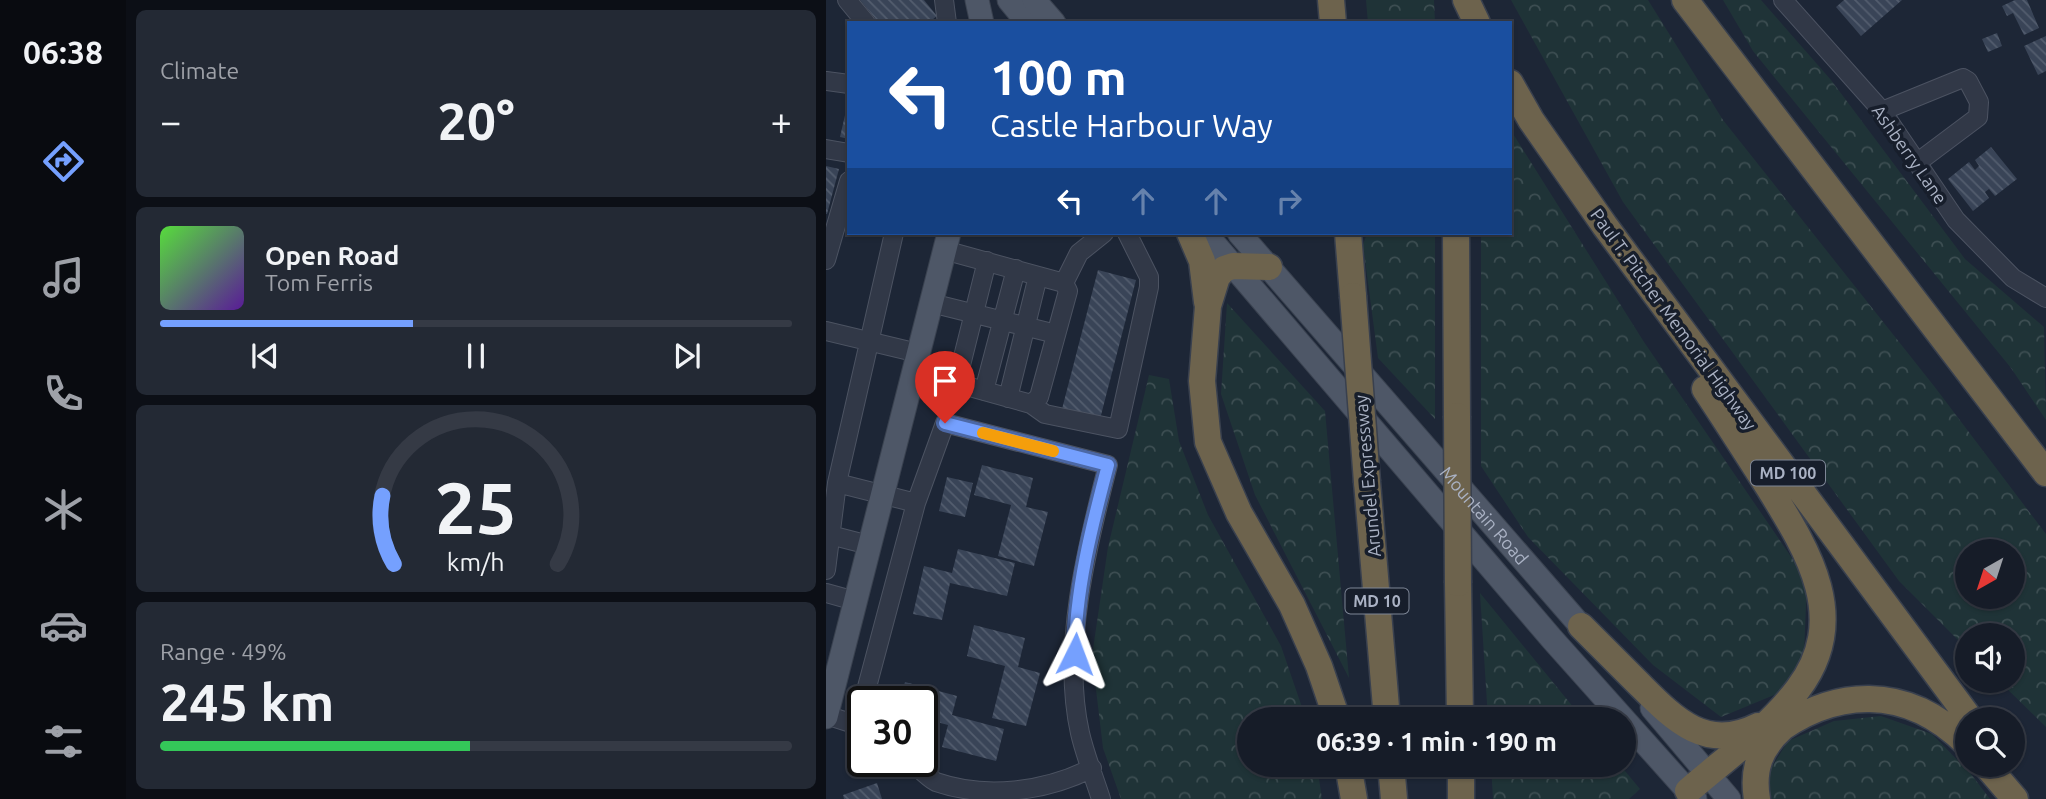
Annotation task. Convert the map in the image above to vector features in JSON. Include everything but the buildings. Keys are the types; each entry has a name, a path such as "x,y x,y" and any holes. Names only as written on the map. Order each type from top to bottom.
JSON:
{"highway":[{"path":"1331,0 1333,21"},
{"path":"1455,0 1455,21"},
{"path":"1466,0 1476,21"},
{"path":"1685,0 1741,77 1961,357 2046,473"},
{"name":"Paul T. Pitcher Memorial Highway","path":"1512,87 1531,120 1605,226 1961,707"},
{"path":"1605,226 1801,541 1815,570 1821,592 1820,642 1784,717 1757,760 1757,799"},
{"path":"1191,235 1202,261 1208,306 1202,380 1208,442 1239,513 1292,605 1319,666 1333,707"},
{"name":"Arundel Expressway","path":"1348,235 1386,707"},
{"path":"1456,235 1460,707"},
{"path":"1208,306 1217,277 1224,269 1233,266 1269,267"},
{"path":"1961,357 2046,455"},
{"path":"1581,626 1670,714 1689,728 1711,735 1735,736 1784,717 1875,698 1903,703 1929,713 1955,734"},
{"path":"1703,791 1784,717"},
{"path":"1350,777 1354,799"},
{"path":"1392,777 1394,799"},
{"path":"1461,777 1461,799"},
{"path":"1996,777 2015,799"},
{"path":"2012,777 2029,799"}],"main road":[{"path":"977,0 982,21"},
{"path":"1004,21 1009,0"},
{"path":"1009,0 1026,21"},
{"path":"1034,0 1052,21"},
{"name":"Mountain Road","path":"1207,235 1552,639 1703,791"},
{"name":"Mountain Road","path":"1241,235 1581,626 1703,791"},
{"path":"826,716 947,241"}],"street":[{"path":"847,0 864,21"},
{"path":"944,0 947,21"},
{"name":"Ashberry Lane","path":"1788,2 1882,111 1956,220 2013,278 2046,298"},
{"path":"1882,111 1963,78 1968,81 1979,102 1978,117 1918,162"},
{"path":"826,81 847,85"},
{"path":"826,149 847,153"},
{"path":"826,260 847,188"},
{"path":"826,570 837,483 894,235"},
{"path":"1064,283 1079,253 1102,235"},
{"path":"986,261 958,377 963,385 1031,404 1045,414 1118,429 1149,288 1149,277 1128,235"},
{"path":"947,241 986,261 1064,283 1068,291 1039,397 1031,404"},
{"path":"984,391 1016,269"},
{"path":"1008,398 1038,276"},
{"path":"931,303 1056,334"},
{"path":"826,331 918,353"},
{"path":"868,686 916,503 945,423 1108,465 1092,525 1075,634 1080,733 1101,799"},
{"path":"837,483 916,503"},
{"path":"830,535 869,545"},
{"path":"826,593 855,601"},
{"path":"826,716 847,722"},
{"path":"929,777 935,782 968,794 1007,796 1036,791 1091,768"}],"green space":[{"path":"1366,0 1434,0 1435,21 1368,21"},
{"path":"1511,0 1648,0 1723,120 1934,386 2046,534 2046,727 2011,693 2025,693 2025,623 1955,623 1955,637 1899,581 1623,202"},
{"path":"1723,0 1761,0 1831,80 1965,259 2044,327 2046,420 2011,368 1753,51"},
{"path":"1512,132 1644,342 1807,580 1804,655 1779,693 1721,717 1653,665 1528,537 1481,466 1481,235 1512,235"},
{"path":"1366,235 1435,235 1435,419 1378,358 1363,245"},
{"path":"1227,303 1325,411 1349,678 1255,495 1221,394"},
{"path":"1149,375 1169,379 1179,441 1208,515 1281,646 1302,707 1237,707 1237,777 1319,777 1322,799 1121,799 1103,748 1092,656 1108,547"},
{"path":"1480,593 1573,707 1487,707"},
{"path":"1881,716 1932,734 1955,758 1955,777 1973,777 1990,799 1772,799 1765,778 1788,741 1834,721"},
{"path":"1492,777 1630,777 1640,789 1629,799 1493,799"}],"slow traffic":[{"path":"983,433 1053,451"}],"route":[{"path":"945,423 1108,465 1092,525 1080,596 1075,654"}]}
